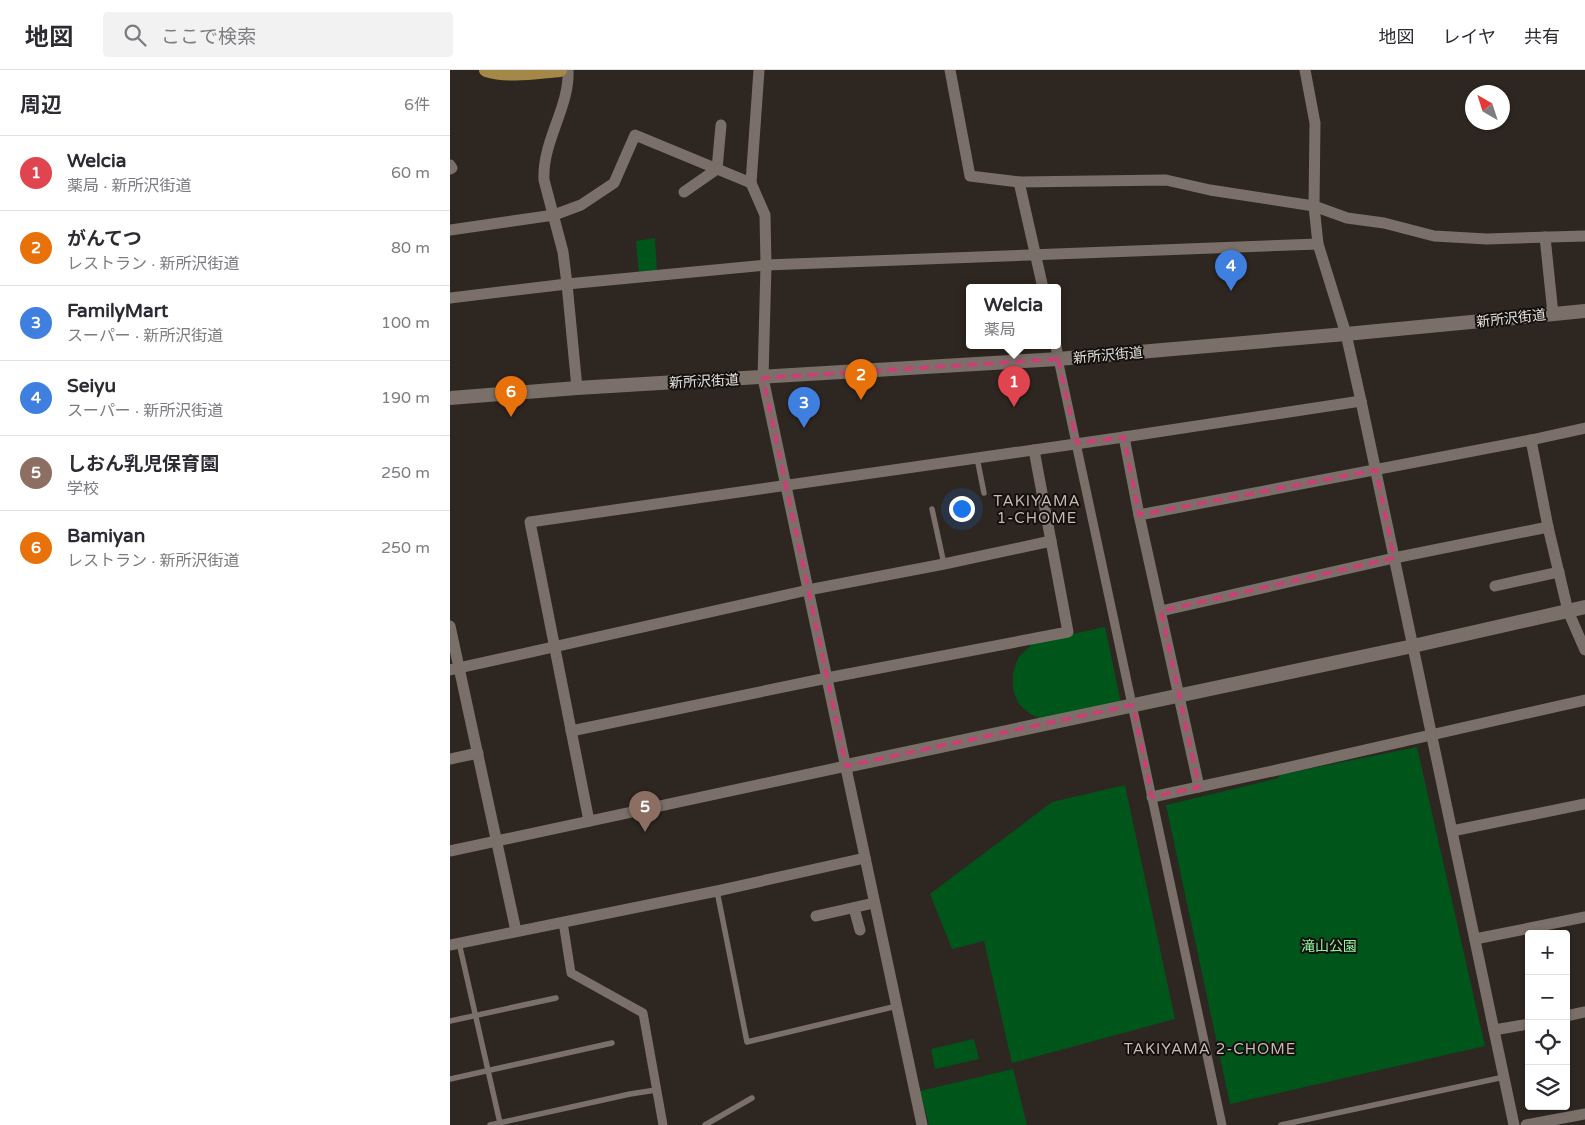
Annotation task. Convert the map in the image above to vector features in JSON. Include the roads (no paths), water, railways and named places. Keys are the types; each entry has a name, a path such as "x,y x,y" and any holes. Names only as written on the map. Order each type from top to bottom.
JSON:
{"main road":[{"path":"486,70 522,73 560,70"}],"street":[{"path":"568,70 569,84 548,148 544,180 563,252 568,284 577,388"},
{"path":"759,70 751,182 765,215 766,265 763,378 922,1125"},
{"path":"950,70 970,176 1019,182 1166,180 1210,190 1314,206 1347,218 1384,224 1434,236 1488,239 1585,236"},
{"path":"1305,70 1315,123 1314,206 1318,244 1346,334 1362,401 1514,1125"},
{"path":"684,192 717,169 721,125"},
{"path":"450,230 554,215 581,205 614,183 634,135 751,182"},
{"path":"450,165 452,168 450,170"},
{"path":"1019,182 1042,284"},
{"path":"1545,237 1553,314"},
{"path":"450,298 568,284 766,265 1318,244"},
{"name":"新所沢街道","path":"450,398 577,388 763,378 1057,352 1346,334 1585,311"},
{"path":"1057,352 1222,1125"},
{"path":"589,821 530,522 1077,444 1362,401"},
{"path":"1139,515 1585,428"},
{"path":"1124,437 1139,515 1199,787"},
{"path":"1531,440 1548,527 1568,611 1585,650"},
{"path":"571,731 827,678 1068,632 1034,450"},
{"path":"1161,611 1394,558 1548,527"},
{"path":"455,669 808,590 944,564 1050,541"},
{"path":"1495,586 1559,572"},
{"path":"450,851 1585,608"},
{"path":"450,626 455,669 478,753 516,931"},
{"path":"1152,797 1432,736 1585,700"},
{"path":"450,758 478,753"},
{"path":"1452,832 1585,804"},
{"path":"455,944 864,858"},
{"path":"816,916 874,903"},
{"path":"854,908 860,930"},
{"path":"1475,939 1585,917"},
{"path":"563,922 571,973 643,1013 663,1125"},
{"path":"1570,1015 1585,1012"},
{"path":"1494,1030 1525,1025"},
{"path":"1526,1125 1585,1114"}],"lane":[{"path":"977,458 984,493"},
{"path":"932,509 944,564"},
{"path":"717,890 747,1042 897,1006"},
{"path":"455,944 476,1015 500,1123"},
{"path":"450,1021 556,998"},
{"path":"450,1079 612,1044"},
{"path":"1281,1125 1504,1077"},
{"path":"490,1125 656,1090"},
{"path":"705,1125 752,1098"},
{"path":"1320,1117 1321,1125"},
{"path":"1304,1125 1311,1119"}],"place":[{"name":"Seiyu","path":"1231,291"},
{"name":"がんてつ","path":"861,400"},
{"name":"Welcia","path":"1014,407"},
{"name":"Bamiyan","path":"511,417"},
{"name":"FamilyMart","path":"804,428"},
{"name":"しおん乳児保育園","path":"645,832"}],"district":[{"name":"TAKIYAMA 1-CHOME","path":"1037,510"},
{"name":"TAKIYAMA 2-CHOME","path":"1210,1049"}],"park label":[{"name":"滝山公園","path":"1329,946"}]}
